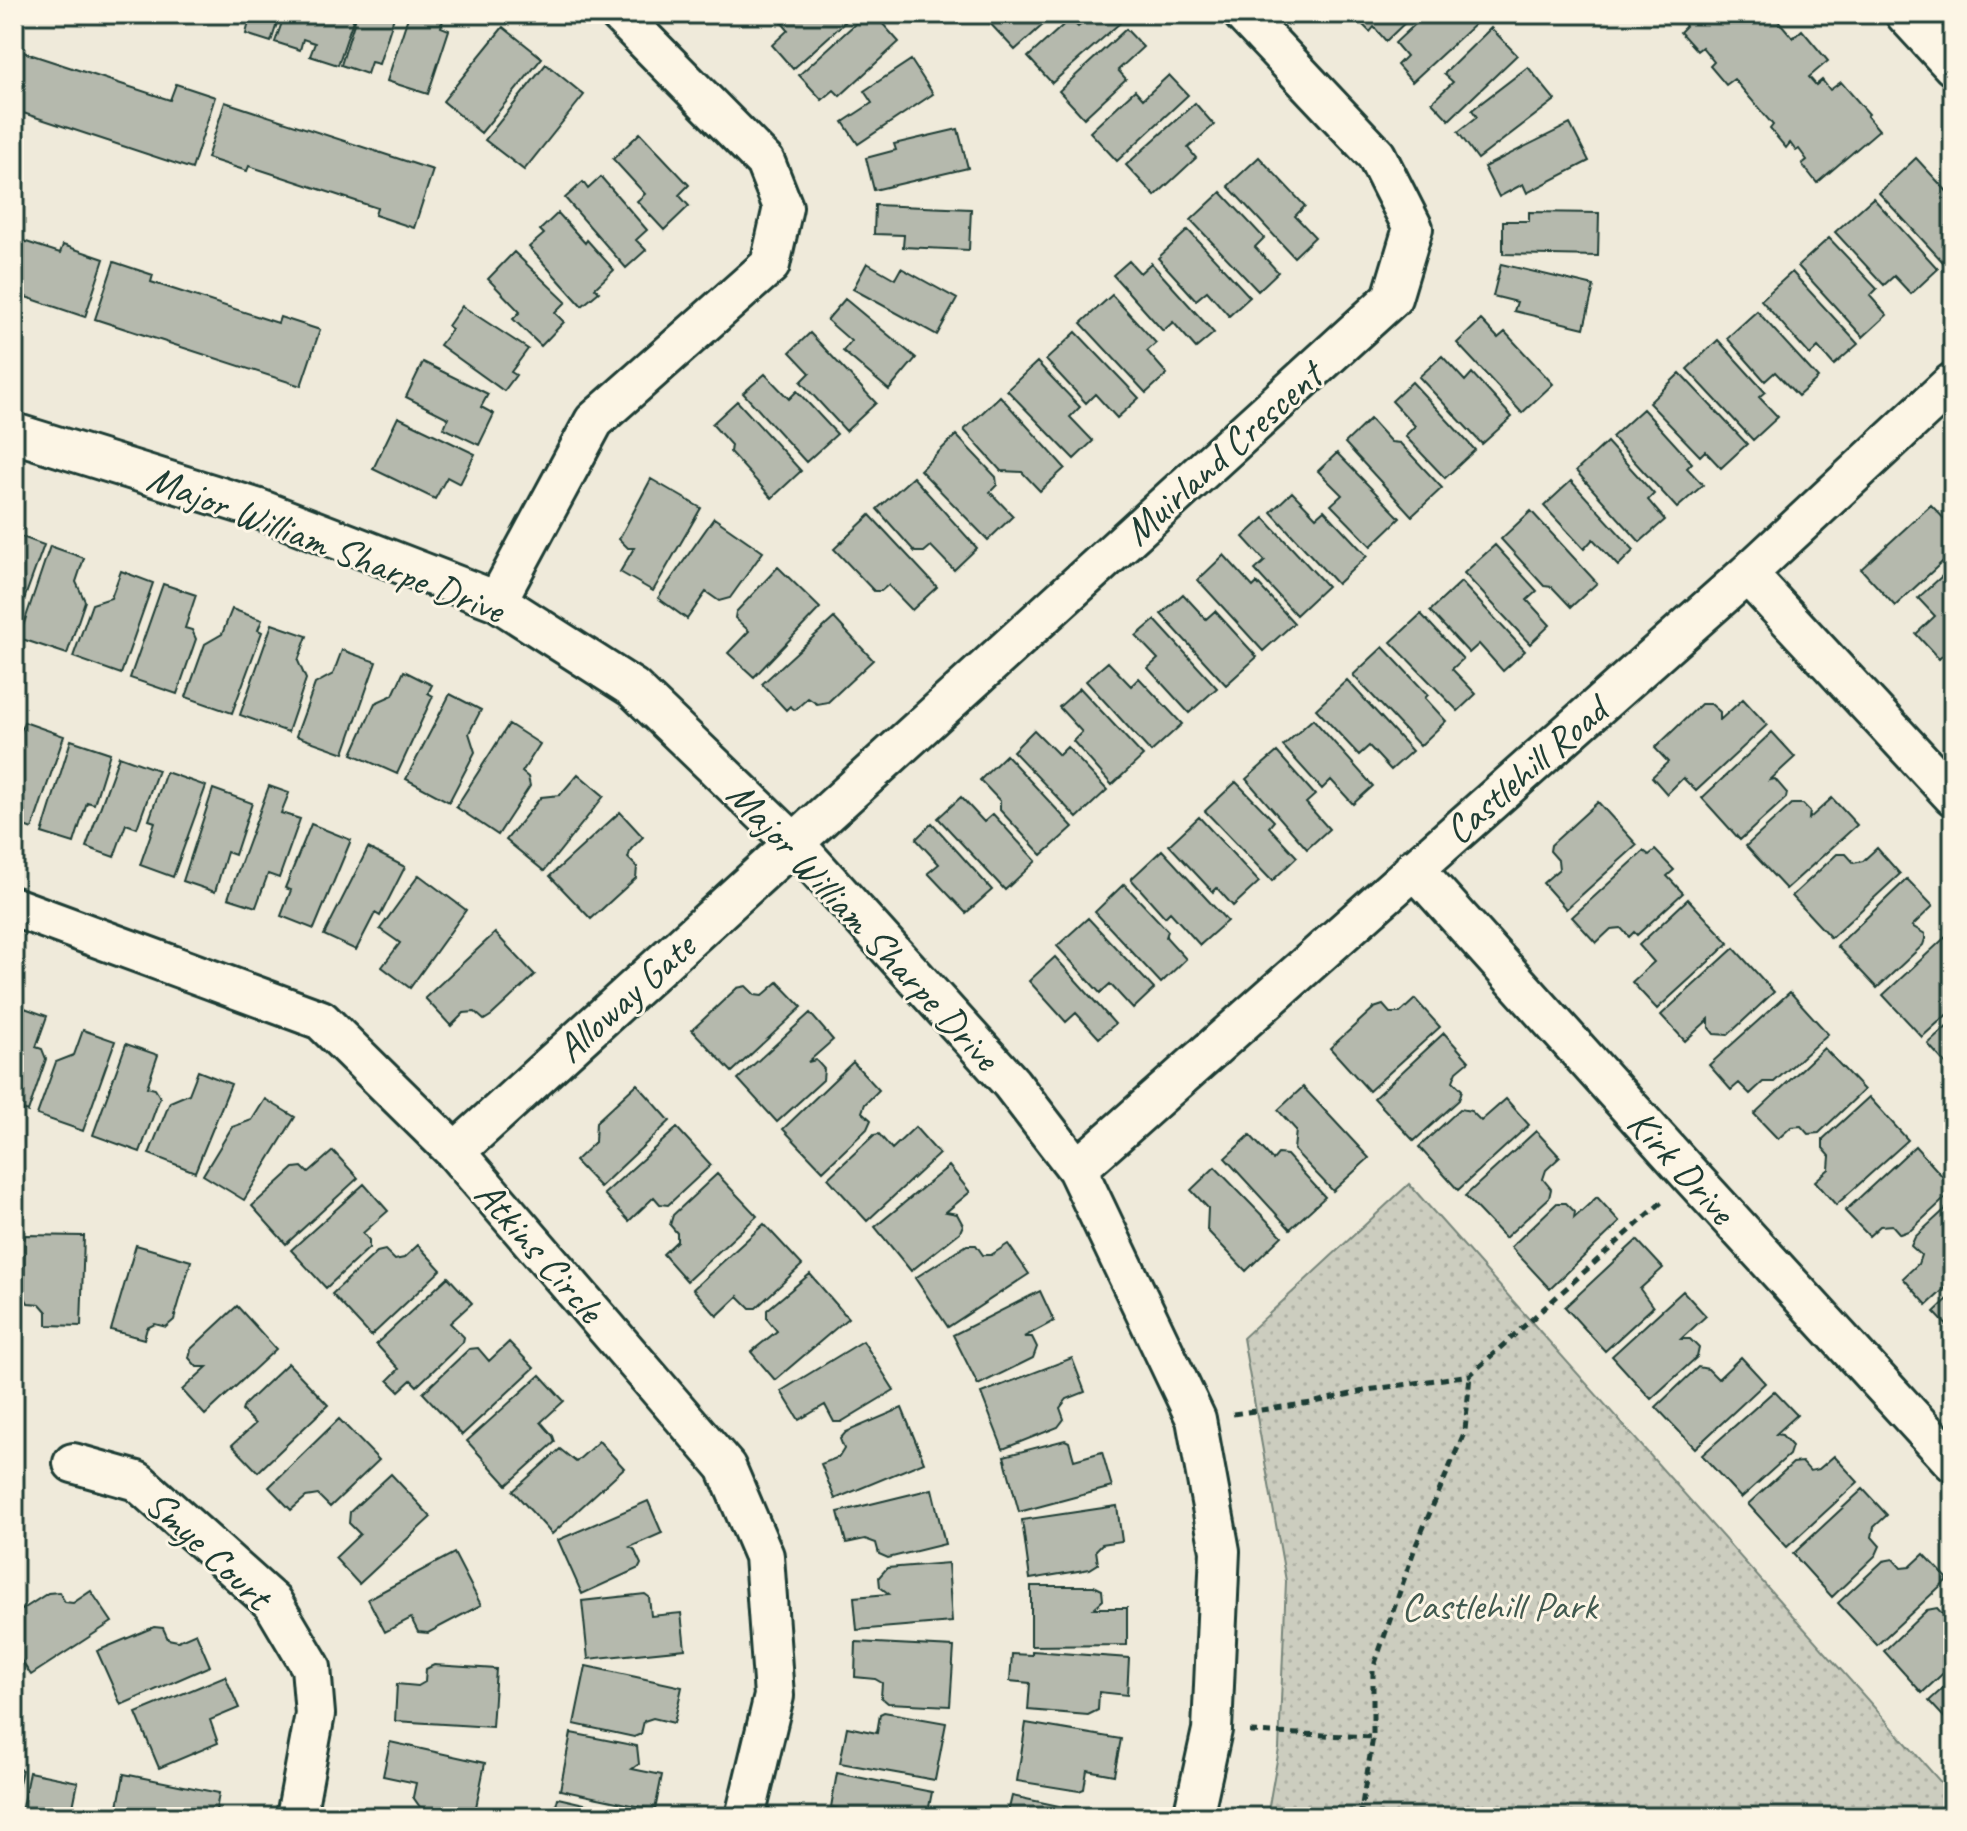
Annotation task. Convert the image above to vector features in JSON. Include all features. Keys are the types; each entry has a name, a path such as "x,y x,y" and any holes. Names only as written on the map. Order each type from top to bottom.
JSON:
{"street":[{"path":"497,601 594,421 770,265 783,207 765,162 619,14"},
{"name":"Muirland Crescent","path":"794,843 1392,298 1413,228 1376,155 1243,14"},
{"path":"1905,14 1953,66"},
{"name":"Castlehill Road","path":"1077,1169 1747,574 1953,382"},
{"name":"Major William Sharpe Drive","path":"14,433 259,509 497,601 633,688 794,843 1011,1083 1077,1169 1196,1419 1220,1551 1212,1730 1193,1817"},
{"path":"1747,574 1953,796"},
{"name":"Alloway Gate","path":"455,1152 794,843"},
{"name":"Kirk Drive","path":"1414,868 1953,1462"},
{"name":"Atkins Circle","path":"14,907 321,1020 455,1152 726,1467 764,1556 774,1696 745,1817"},
{"name":"Smye Court","path":"73,1463 137,1481 273,1603 311,1667 315,1714 296,1817"}],"path":[{"path":"1196,1419 1311,1403 1368,1390 1470,1375 1691,1176"},
{"path":"1360,1817 1373,1737 1373,1669 1416,1545 1465,1431 1470,1375"},
{"path":"1212,1730 1373,1737"}],"green space":[{"name":"Castlehill Park","path":"1409,1184 1953,1796 1953,1817 1267,1817 1279,1749 1286,1581 1243,1338"}],"building":[{"path":"226,14 280,14 271,42 246,34 249,22"},
{"path":"285,14 355,14 338,65 310,56 315,43 303,39 300,50 275,42"},
{"path":"357,14 395,14 379,64 371,62 367,74 341,65"},
{"path":"409,14 445,14 441,27 449,30 428,94 387,81"},
{"path":"791,14 854,14 793,69 772,45 788,30 782,23"},
{"path":"866,14 874,14 899,42 840,96 834,90 822,100 799,75"},
{"path":"992,14 1055,14 1015,50 986,19"},
{"path":"1093,14 1112,14 1120,23 1052,83 1028,57 1070,19 1078,27"},
{"path":"1414,14 1386,41 1374,27 1370,32 1353,15"},
{"path":"1426,14 1468,14 1476,23 1412,82 1397,65 1406,56 1395,43"},
{"path":"1676,14 1777,14 1779,16 1776,18 1793,38 1802,30 1828,61 1809,77 1816,85 1822,80 1830,90 1841,82 1879,130 1817,183 1802,164 1807,160 1799,149 1796,151 1790,143 1786,148 1770,129 1773,125 1734,79 1726,85 1710,66 1714,62 1702,47 1697,51 1680,32 1686,26"},
{"path":"503,27 542,58 481,133 443,101"},
{"path":"1491,28 1517,55 1449,120 1432,102 1453,82 1444,74"},
{"path":"1126,29 1143,47 1118,70 1126,79 1084,118 1059,91"},
{"path":"14,49 170,100 176,84 215,97 192,169 14,110"},
{"path":"911,60 933,94 858,144 843,122 872,103 864,91"},
{"path":"546,64 584,95 524,170 485,140"},
{"path":"1528,67 1555,100 1478,159 1458,132 1477,117 1472,110"},
{"path":"1169,75 1188,95 1117,161 1090,132 1135,90 1143,99"},
{"path":"225,102 433,170 414,228 375,215 377,208 249,166 247,171 207,158"},
{"path":"1195,103 1214,125 1188,148 1196,158 1155,196 1126,165"},
{"path":"1570,124 1589,161 1527,193 1523,184 1499,197 1484,167"},
{"path":"958,129 968,168 874,190 866,158 896,150 894,144"},
{"path":"640,133 689,185 679,195 689,206 664,230 637,201 645,194 613,159"},
{"path":"1259,157 1305,206 1295,216 1315,237 1294,257 1228,186"},
{"path":"1916,158 1953,198 1953,255 1944,263 1879,193"},
{"path":"601,177 647,230 636,240 646,250 626,268 565,198 583,182 588,189"},
{"path":"1221,192 1264,238 1255,247 1278,272 1258,291 1191,220"},
{"path":"1873,198 1938,269 1911,294 1894,276 1884,285 1835,232"},
{"path":"875,205 971,209 969,250 903,247 904,235 874,234"},
{"path":"1529,212 1599,213 1598,256 1503,254 1503,221 1529,221"},
{"path":"558,213 614,270 595,288 599,292 582,306 529,247 544,234 540,230"},
{"path":"1188,230 1250,297 1229,316 1207,291 1196,300 1158,258"},
{"path":"14,238 60,253 63,245 104,259 85,317 14,293"},
{"path":"1829,238 1877,289 1870,296 1887,315 1863,337 1798,266"},
{"path":"514,252 566,302 555,313 564,322 541,346 513,319 520,312 488,279"},
{"path":"1129,261 1140,273 1151,263 1214,333 1196,348 1173,322 1163,331 1113,275"},
{"path":"114,262 153,275 151,282 278,323 280,317 320,330 301,386 95,319"},
{"path":"867,263 895,279 901,268 957,299 937,335 853,289"},
{"path":"1501,264 1594,286 1584,328 1514,311 1517,302 1493,296"},
{"path":"1792,272 1858,344 1834,365 1818,347 1810,355 1761,300"},
{"path":"1112,295 1156,343 1147,351 1167,374 1146,393 1081,323"},
{"path":"845,299 916,358 889,390 843,351 851,341 827,320"},
{"path":"462,306 528,349 511,372 516,375 504,391 440,345 452,329 448,326"},
{"path":"1757,311 1818,378 1798,396 1775,372 1765,381 1727,338"},
{"path":"1481,320 1498,338 1505,332 1553,384 1522,413 1457,343"},
{"path":"1076,332 1139,398 1117,418 1095,394 1086,403 1046,360"},
{"path":"810,333 876,403 846,431 801,382 810,373 790,352"},
{"path":"1718,340 1765,392 1759,397 1778,417 1753,440 1687,369"},
{"path":"1442,356 1465,381 1472,373 1512,417 1482,444 1419,377"},
{"path":"423,362 488,394 481,407 494,414 479,445 444,428 448,418 406,397"},
{"path":"1037,362 1080,407 1070,417 1093,441 1074,459 1007,390"},
{"path":"1680,373 1747,444 1721,468 1705,451 1700,456 1649,403"},
{"path":"765,374 789,399 797,391 837,434 806,462 743,393"},
{"path":"1412,382 1475,450 1445,478 1405,436 1415,426 1392,401"},
{"path":"1000,396 1065,468 1040,491 1022,472 1001,471 964,430"},
{"path":"737,401 801,471 772,498 730,452 731,445 712,424"},
{"path":"1643,409 1692,463 1687,468 1703,485 1677,508 1612,437"},
{"path":"398,417 475,454 460,484 447,477 435,499 373,469"},
{"path":"1370,419 1391,442 1400,443 1442,488 1412,516 1345,443"},
{"path":"956,435 996,477 997,485 990,492 1013,516 988,540 920,470"},
{"path":"1607,442 1654,494 1648,500 1665,520 1640,542 1576,471"},
{"path":"1337,453 1400,518 1371,546 1331,505 1342,495 1318,471"},
{"path":"913,477 977,548 954,570 931,546 924,552 915,552 877,509"},
{"path":"651,479 701,508 653,591 620,572 634,548 628,548 619,539"},
{"path":"1571,481 1634,550 1618,566 1593,539 1584,549 1544,506"},
{"path":"1292,492 1316,517 1324,510 1367,556 1337,584 1271,512"},
{"path":"1931,505 1953,528 1953,552 1895,606 1861,569"},
{"path":"1531,511 1597,583 1571,607 1552,587 1544,586 1501,539"},
{"path":"870,515 937,587 912,610 888,585 881,591 874,591 834,549"},
{"path":"714,518 763,552 730,598 719,601 706,592 687,619 658,598"},
{"path":"1264,518 1327,586 1296,615 1255,570 1265,561 1243,537"},
{"path":"14,534 44,545 14,627"},
{"path":"1495,545 1537,591 1527,600 1550,625 1530,644 1464,573"},
{"path":"50,546 84,558 76,582 85,601 67,654 19,638"},
{"path":"1224,555 1253,587 1257,583 1294,623 1263,651 1198,580"},
{"path":"1953,566 1953,645 1939,659 1916,634 1935,616 1918,598"},
{"path":"778,567 820,608 754,677 728,653 749,631 735,618 736,612"},
{"path":"121,571 153,583 121,674 73,657 92,604 111,598"},
{"path":"1461,582 1525,651 1503,671 1479,644 1469,653 1430,611"},
{"path":"163,584 196,595 185,628 192,630 196,639 177,694 130,678"},
{"path":"1183,594 1206,619 1215,611 1257,657 1226,685 1161,614"},
{"path":"232,609 262,620 258,630 262,632 232,713 186,697 205,644 222,634"},
{"path":"1421,614 1463,659 1452,669 1476,694 1458,711 1391,642"},
{"path":"834,618 873,660 828,702 817,704 808,698 795,710 790,706 786,710 762,684"},
{"path":"1155,620 1217,688 1189,713 1148,668 1158,659 1136,636"},
{"path":"272,624 307,636 298,661 306,679 288,732 240,715"},
{"path":"1383,647 1428,695 1425,698 1446,721 1420,746 1353,675"},
{"path":"342,650 376,662 344,753 296,736 315,684 333,674"},
{"path":"1108,662 1131,686 1139,678 1182,724 1151,752 1086,681"},
{"path":"404,671 432,685 428,693 433,696 397,774 352,754 375,703 393,695"},
{"path":"1347,680 1412,751 1391,770 1369,746 1359,755 1316,709"},
{"path":"1080,688 1143,756 1112,785 1073,741 1082,732 1059,707"},
{"path":"450,694 481,710 469,733 475,752 449,802 406,779"},
{"path":"1743,699 1767,725 1696,791 1683,778 1667,794 1652,777 1668,762 1655,748 1701,704 1711,704 1720,712 1720,720"},
{"path":"1313,719 1373,786 1353,804 1331,780 1322,789 1283,746"},
{"path":"24,722 64,736 32,829 14,822 14,751"},
{"path":"509,724 540,744 522,772 528,777 530,786 498,835 456,807"},
{"path":"1034,730 1059,755 1067,747 1107,790 1077,818 1013,751"},
{"path":"1772,732 1795,757 1770,780 1775,779 1787,793 1786,798 1740,840 1702,798"},
{"path":"71,740 110,753 94,804 87,802 74,843 42,833"},
{"path":"1277,752 1315,795 1306,803 1329,829 1307,849 1246,779"},
{"path":"1006,755 1073,827 1042,855 1000,810 1000,801 980,780"},
{"path":"119,756 158,770 137,828 126,824 114,857 86,847"},
{"path":"166,772 206,786 173,877 140,865 155,822 149,820"},
{"path":"578,774 604,796 544,871 506,840 541,797 560,795"},
{"path":"1236,782 1274,821 1269,827 1297,857 1272,881 1205,811"},
{"path":"269,786 289,793 281,813 300,819 279,878 268,874 256,907 228,898"},
{"path":"213,789 252,803 235,855 227,852 215,892 183,881"},
{"path":"961,797 984,822 993,814 1036,861 1005,890 938,818"},
{"path":"1832,798 1857,825 1786,889 1746,846 1792,804 1803,804 1810,811 1809,819"},
{"path":"1598,802 1637,845 1566,909 1543,883 1559,869 1558,860 1550,851 1551,845"},
{"path":"620,812 643,837 631,849 628,858 637,867 636,878 591,919 550,876"},
{"path":"1199,817 1259,882 1233,906 1217,888 1213,892 1169,845"},
{"path":"932,823 992,890 966,913 928,873 939,864 916,839"},
{"path":"311,824 351,840 314,929 281,916 291,890 285,888"},
{"path":"368,848 405,867 380,916 375,913 356,950 324,935"},
{"path":"1877,848 1900,874 1831,938 1792,896 1837,854 1846,854 1854,863 1863,861"},
{"path":"1162,850 1227,921 1200,945 1170,912 1165,917 1131,879"},
{"path":"1655,850 1674,870 1667,876 1683,893 1637,935 1634,932 1629,937 1621,928 1611,929 1596,943 1572,917 1644,851 1649,855"},
{"path":"419,875 466,910 410,988 382,967 400,943 380,929"},
{"path":"1907,879 1933,906 1912,926 1925,934 1925,939 1923,945 1877,988 1837,946"},
{"path":"1124,884 1168,931 1166,937 1186,959 1161,983 1095,912"},
{"path":"1688,899 1729,943 1657,1009 1632,982 1654,962 1639,945"},
{"path":"1088,918 1154,989 1133,1009 1110,984 1100,993 1057,946"},
{"path":"1953,930 1953,1009 1922,1037 1883,995"},
{"path":"495,933 535,975 484,1020 475,1012 464,1013 451,1026 425,998"},
{"path":"1734,948 1774,992 1728,1035 1714,1034 1709,1028 1709,1019 1685,1041 1661,1015"},
{"path":"1055,957 1115,1024 1099,1038 1076,1013 1066,1022 1029,981"},
{"path":"778,982 802,1007 732,1072 692,1030 737,988 746,986 755,995 762,996"},
{"path":"1790,992 1828,1034 1774,1082 1763,1082 1750,1094 1739,1083 1731,1090 1709,1065"},
{"path":"1415,999 1440,1027 1369,1091 1330,1048 1374,1008 1383,1005 1390,1013 1400,1013"},
{"path":"19,1006 47,1016 36,1047 42,1049 46,1059 28,1112 14,1107 14,1019"},
{"path":"810,1013 833,1040 808,1062 816,1060 824,1069 823,1080 777,1122 738,1079"},
{"path":"1953,1021 1953,1072 1928,1044"},
{"path":"83,1030 115,1041 83,1131 37,1115 56,1062 74,1055"},
{"path":"1444,1033 1469,1061 1457,1071 1453,1081 1462,1090 1459,1100 1414,1141 1374,1098"},
{"path":"126,1044 158,1055 147,1087 155,1089 160,1097 140,1152 93,1135"},
{"path":"1824,1048 1864,1090 1819,1133 1808,1134 1801,1126 1791,1127 1778,1139 1754,1114"},
{"path":"853,1062 879,1090 865,1104 862,1112 871,1120 867,1129 823,1171 783,1129"},
{"path":"198,1071 231,1084 195,1172 149,1154 170,1102 189,1094"},
{"path":"637,1084 670,1121 600,1187 575,1161 595,1142 596,1122"},
{"path":"1303,1087 1369,1158 1333,1191 1294,1150 1296,1130 1278,1110"},
{"path":"1869,1097 1908,1140 1836,1205 1815,1181 1829,1169 1830,1156 1823,1148 1823,1139"},
{"path":"265,1099 295,1117 244,1200 203,1175 232,1127 252,1120"},
{"path":"1506,1099 1529,1125 1458,1190 1419,1147 1460,1109 1471,1111 1481,1121"},
{"path":"915,1127 939,1154 867,1221 828,1178 874,1135 879,1134 892,1149"},
{"path":"677,1128 711,1165 668,1205 660,1204 654,1197 629,1221 604,1194"},
{"path":"1536,1131 1560,1157 1546,1170 1543,1179 1551,1189 1549,1198 1505,1238 1465,1196"},
{"path":"1250,1135 1273,1160 1278,1154 1287,1155 1325,1197 1290,1229 1225,1158"},
{"path":"1915,1146 1953,1191 1911,1230 1900,1234 1892,1225 1880,1226 1869,1236 1845,1211"},
{"path":"333,1151 358,1178 286,1244 252,1206 294,1168 302,1167 308,1173"},
{"path":"949,1166 970,1192 946,1212 957,1214 963,1225 960,1232 911,1271 875,1227"},
{"path":"1215,1167 1282,1236 1246,1271 1207,1230 1208,1208 1191,1190"},
{"path":"717,1174 757,1216 687,1281 663,1254 677,1241 677,1233 670,1225 673,1215"},
{"path":"364,1184 388,1211 363,1233 369,1240 369,1248 326,1288 291,1250"},
{"path":"1597,1197 1620,1222 1550,1289 1511,1247 1557,1203 1566,1203 1575,1212 1574,1218"},
{"path":"1953,1202 1953,1281 1927,1305 1903,1278 1918,1264 1921,1255 1911,1246 1915,1237"},
{"path":"764,1224 802,1265 756,1308 750,1308 738,1296 717,1316 693,1289"},
{"path":"25,1235 84,1236 81,1326 47,1325 47,1312 40,1304 28,1303 24,1296"},
{"path":"1637,1240 1663,1268 1640,1289 1653,1307 1605,1351 1565,1307"},
{"path":"1008,1244 1029,1274 948,1327 915,1278 967,1245 976,1245 983,1255 991,1255"},
{"path":"136,1245 191,1261 174,1320 166,1327 155,1324 147,1328 144,1339 111,1330"},
{"path":"418,1245 441,1270 371,1336 332,1294 377,1252 385,1250 395,1260 404,1258"},
{"path":"810,1274 848,1318 775,1380 751,1352 777,1331 767,1319 767,1310"},
{"path":"448,1277 472,1303 450,1323 464,1337 463,1342 417,1386 411,1380 399,1391 388,1380 399,1369 376,1344"},
{"path":"1040,1291 1054,1321 1024,1337 1032,1337 1037,1347 1033,1358 978,1385 953,1335"},
{"path":"1683,1291 1706,1316 1681,1339 1690,1339 1699,1348 1697,1357 1651,1399 1612,1356"},
{"path":"1953,1294 1953,1332 1934,1312"},
{"path":"237,1306 276,1349 205,1415 182,1390 207,1367 197,1367 189,1358 191,1349"},
{"path":"863,1341 894,1390 841,1422 834,1422 825,1405 799,1420 781,1391"},
{"path":"509,1342 534,1368 462,1435 423,1393 469,1349 478,1348 489,1361"},
{"path":"1741,1357 1765,1383 1695,1448 1656,1407 1698,1367 1708,1369 1718,1379"},
{"path":"1072,1358 1085,1392 1067,1399 1060,1408 1064,1419 1058,1427 1003,1449 981,1393"},
{"path":"288,1363 328,1405 258,1472 232,1445 255,1424 242,1411 244,1405"},
{"path":"540,1375 564,1401 541,1422 555,1442 507,1485 467,1441"},
{"path":"1774,1391 1797,1415 1776,1434 1782,1435 1792,1446 1789,1455 1741,1498 1702,1455"},
{"path":"902,1408 924,1462 835,1499 821,1464 839,1457 844,1449 840,1439 846,1432"},
{"path":"339,1419 379,1460 330,1507 318,1495 306,1497 291,1510 269,1487"},
{"path":"1065,1440 1069,1442 1074,1460 1102,1452 1112,1487 1019,1512 1004,1456"},
{"path":"599,1441 624,1468 552,1534 513,1491 560,1449 576,1462"},
{"path":"1834,1456 1858,1482 1787,1547 1748,1504 1793,1463 1802,1462 1810,1471 1819,1469"},
{"path":"391,1474 431,1517 359,1584 335,1558 360,1534 349,1523 350,1512"},
{"path":"932,1489 945,1544 888,1558 879,1554 876,1543 865,1539 846,1543 838,1512"},
{"path":"1863,1489 1887,1515 1874,1527 1872,1537 1880,1546 1876,1555 1832,1597 1793,1554"},
{"path":"648,1501 662,1533 630,1547 641,1564 639,1568 582,1594 558,1540"},
{"path":"1117,1506 1122,1541 1102,1544 1096,1550 1098,1564 1090,1569 1030,1579 1022,1520"},
{"path":"454,1553 481,1605 428,1633 418,1632 411,1618 385,1632 368,1599"},
{"path":"1924,1554 1948,1579 1877,1645 1838,1603 1883,1561 1893,1559 1901,1568 1910,1567"},
{"path":"948,1563 952,1622 857,1630 854,1597 889,1594 880,1587 879,1577 887,1568"},
{"path":"1031,1586 1094,1586 1102,1590 1103,1600 1094,1608 1127,1608 1127,1645 1031,1646"},
{"path":"91,1591 112,1622 31,1675 14,1650 14,1615 48,1593 59,1592 65,1602 73,1603"},
{"path":"645,1594 649,1597 651,1616 681,1613 685,1649 588,1659 582,1601"},
{"path":"1937,1608 1946,1618 1953,1617 1953,1664 1922,1693 1884,1651 1927,1610"},
{"path":"154,1627 163,1628 168,1639 178,1641 196,1633 210,1666 121,1705 97,1651"},
{"path":"856,1642 954,1647 950,1706 888,1703 881,1697 882,1683 855,1677"},
{"path":"1032,1651 1129,1658 1127,1695 1099,1692 1098,1710 1088,1715 1028,1710 1030,1683 1010,1681 1012,1654 1032,1655"},
{"path":"434,1665 496,1669 492,1727 395,1721 397,1684 418,1686 425,1682 426,1669"},
{"path":"586,1666 682,1687 674,1723 653,1718 644,1721 641,1734 634,1737 574,1724"},
{"path":"225,1676 239,1708 210,1720 218,1743 159,1768 136,1713"},
{"path":"1953,1679 1953,1727 1929,1701"},
{"path":"884,1712 946,1723 935,1780 840,1763 847,1727 877,1733 880,1714"},
{"path":"1026,1723 1121,1739 1114,1775 1087,1770 1084,1789 1079,1791 1017,1781"},
{"path":"571,1733 637,1746 639,1764 632,1769 662,1775 655,1810 560,1790"},
{"path":"390,1742 485,1763 474,1817 420,1807 413,1797 416,1783 383,1776"},
{"path":"14,1768 22,1770 14,1805"},
{"path":"29,1772 78,1782 71,1817 20,1817"},
{"path":"837,1773 932,1792 927,1817 854,1817 857,1813 831,1807"},
{"path":"124,1774 219,1793 215,1817 116,1817"},
{"path":"1012,1796 1106,1816 1106,1817 1007,1817"},
{"path":"558,1798 641,1817 553,1817"}]}
